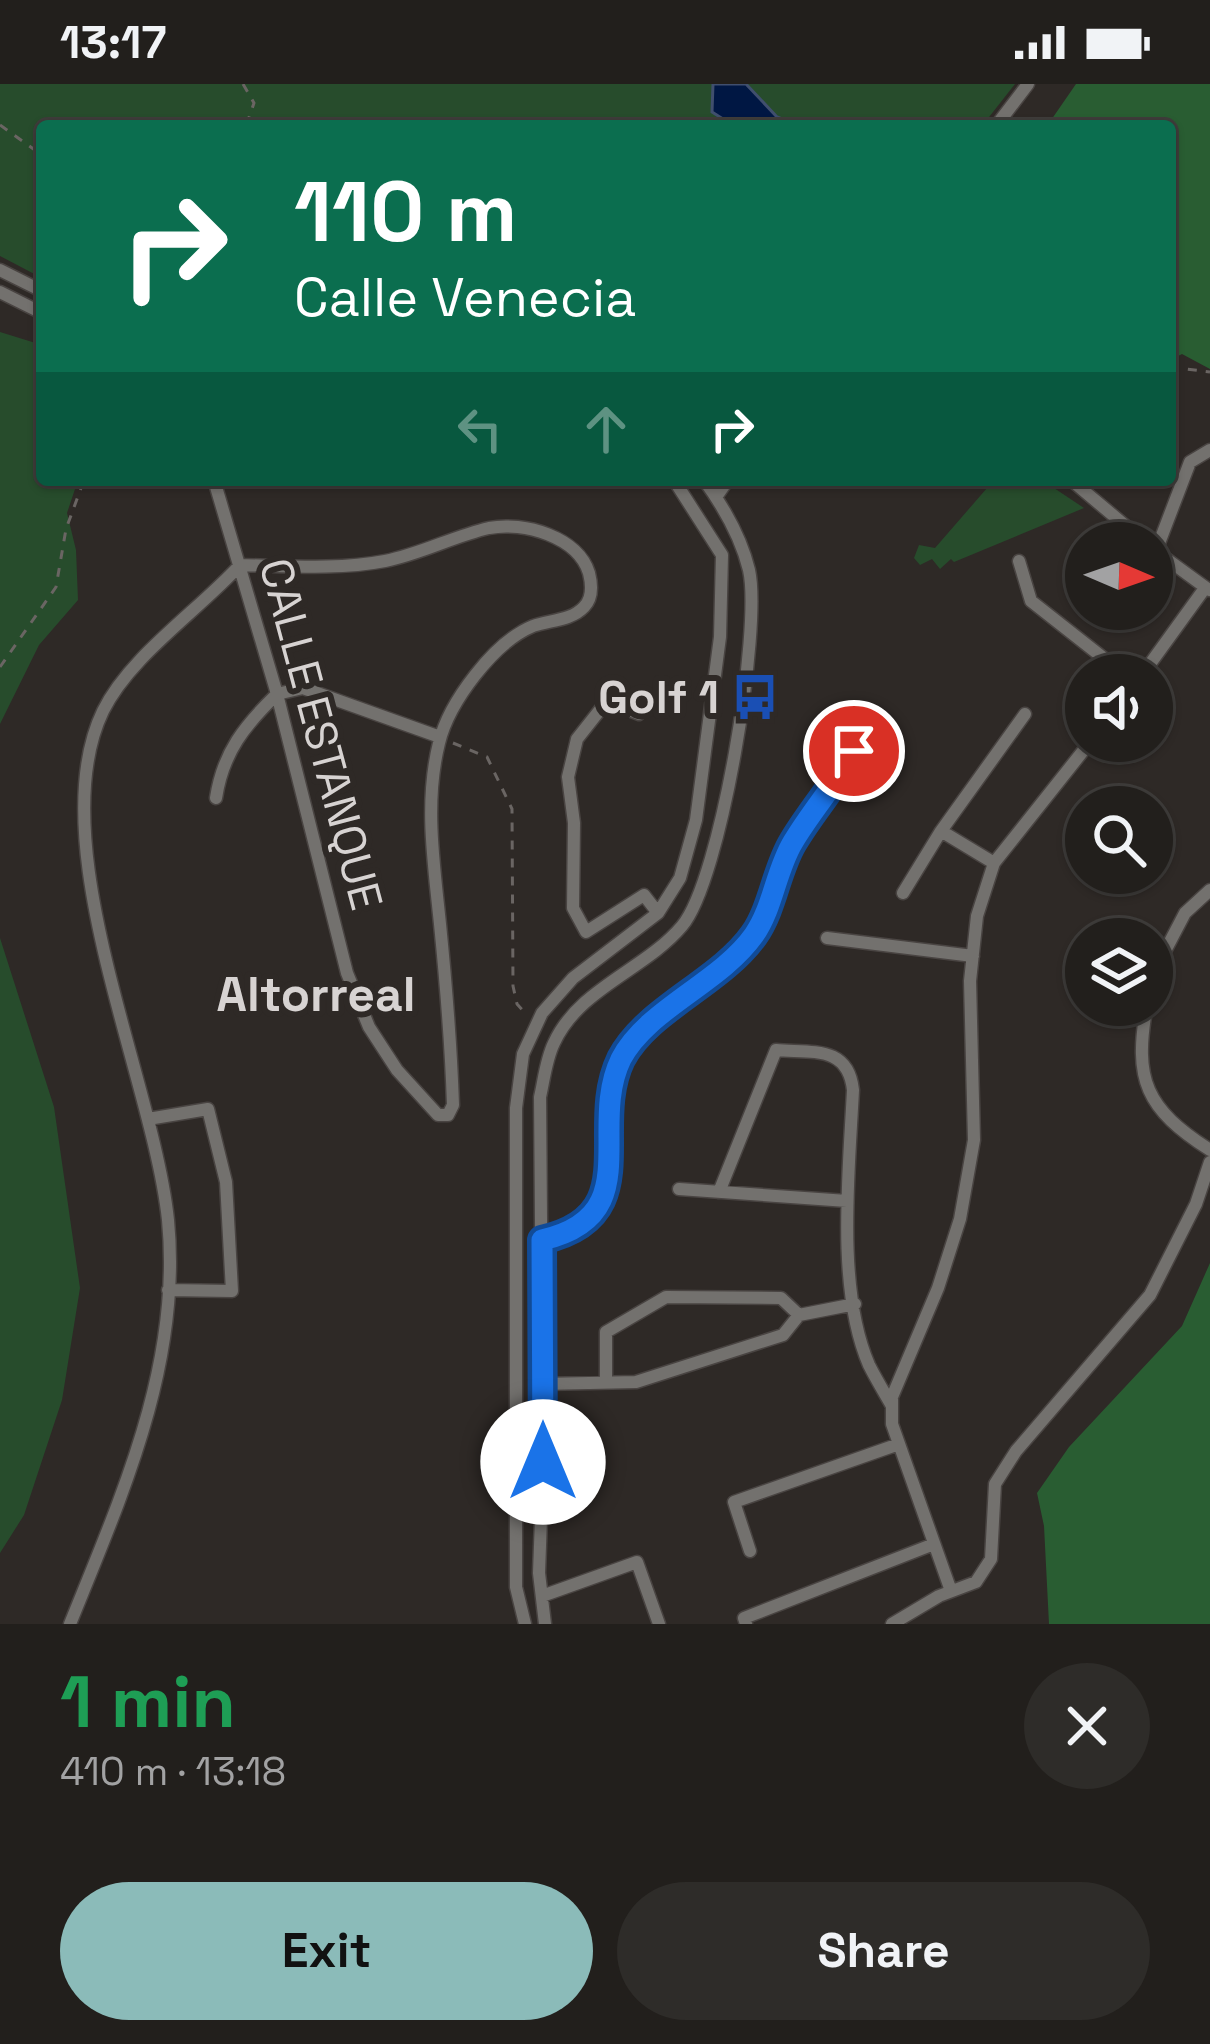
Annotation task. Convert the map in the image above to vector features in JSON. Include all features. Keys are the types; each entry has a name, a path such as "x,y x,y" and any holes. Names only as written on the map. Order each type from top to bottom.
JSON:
{"street":[{"path":"1001,120 1028,84"},
{"path":"0,270 36,288"},
{"path":"0,292 36,310"},
{"path":"1163,522 1190,462 1210,450"},
{"name":"CALLE ESTANQUE","path":"216,486 277,694 347,973 369,1027 397,1070 438,1114 448,1115 453,1105 447,998 430,825 440,737"},
{"path":"525,1624 516,1586 516,1108 523,1054 536,1024 573,978 658,913 680,878 695,820 720,637 722,554 678,486"},
{"path":"545,1624 539,1573 540,1096 554,1043 576,1012 683,926 706,880 723,820 752,620 749,572 735,530 708,486"},
{"path":"716,497 724,486"},
{"path":"1078,486 1120,522"},
{"path":"70,1624 152,1408 168,1313 168,1220 84,850 85,778 103,712 134,668 240,565 324,567 384,561 492,527 533,530 567,543 587,567 592,591 584,607 497,646 440,737 303,688 277,694 237,736 220,769 216,798"},
{"path":"1018,561 1031,602 1098,654"},
{"path":"1158,654 1208,589 1173,564"},
{"path":"638,714 607,701 577,739 568,777 574,824 573,908 586,932 644,895 658,913"},
{"path":"903,893 940,831 1025,714"},
{"path":"542,1240 567,1234 596,1214 608,1185 611,1095 619,1064 632,1042 722,970 757,932 792,842 833,789 854,751 858,732"},
{"path":"951,1591 892,1424 892,1407 912,1345 938,1288 968,1180 974,1140 976,916 994,863 1074,762"},
{"path":"940,831 994,863"},
{"path":"1173,937 1185,914 1210,890"},
{"path":"827,938 973,956"},
{"path":"1143,1026 1140,1043 1149,1098 1181,1132 1210,1150"},
{"path":"719,1192 776,1050 834,1054 851,1071 848,1201 855,1304 868,1363 892,1407"},
{"path":"148,1119 208,1109 226,1182 232,1291 168,1290"},
{"path":"892,1624 976,1582 991,1559 995,1484 1016,1451 1150,1295 1196,1204 1210,1162"},
{"path":"679,1189 848,1201"},
{"path":"606,1382 606,1332 666,1298 781,1298 799,1315"},
{"path":"542,1384 636,1382 783,1335 799,1315 855,1304"},
{"path":"750,1551 734,1502 899,1444"},
{"path":"746,1624 744,1618 934,1544"},
{"path":"542,1596 637,1562 658,1624"}],"path":[{"path":"244,84 254,103 248,120"},
{"path":"0,125 36,151"},
{"path":"1176,369 1210,372"},
{"path":"0,667 52,593 66,529 82,486"},
{"path":"440,737 487,757 512,808 513,986 517,1004 536,1024"}],"green space":[{"path":"0,84 1015,84 987,120 36,120 36,275 0,256"},
{"path":"1076,84 1210,84 1210,369 1182,354 1176,357 1176,120 1051,120"},
{"path":"0,332 36,343 36,486 76,486 67,513 76,550 78,600 39,645 0,724"},
{"path":"989,486 1051,486 1084,508 954,562 951,559 940,569 932,559 920,565 914,558 919,545 935,548"},
{"path":"0,938 54,1107 80,1288 62,1400 24,1515 0,1553"},
{"path":"1210,1263 1210,1624 1049,1624 1044,1526 1037,1493 1069,1447 1182,1326"}],"water":[{"path":"713,84 746,84 785,120 725,120 712,112"}],"place":[{"name":"Golf 1","path":"755,697"}],"district":[{"name":"Altorreal","path":"316,994"}],"route":[{"path":"543,1462 542,1240 567,1234 596,1214 608,1185 611,1095 619,1064 632,1042 722,970 757,932 792,842 833,789 854,751"}]}
